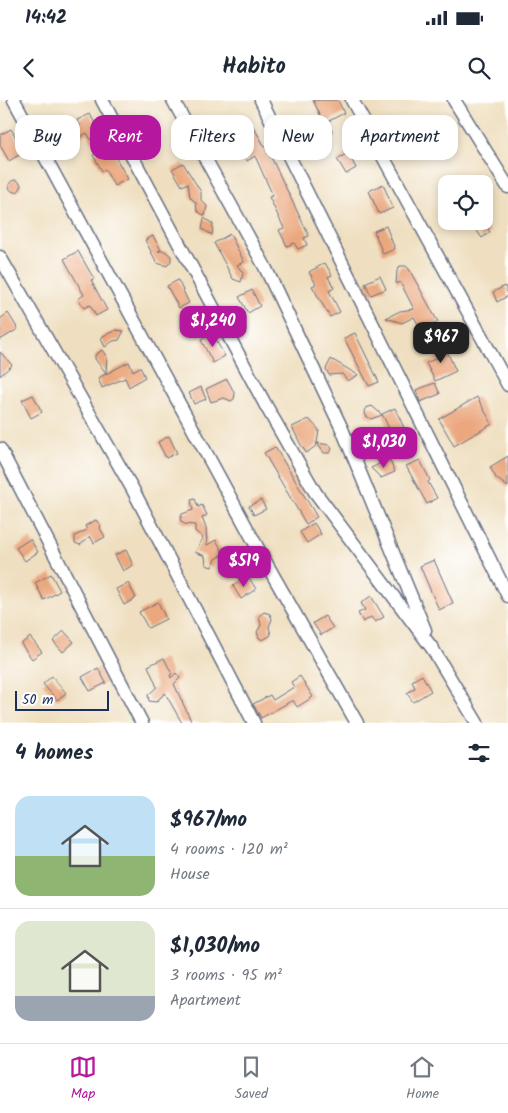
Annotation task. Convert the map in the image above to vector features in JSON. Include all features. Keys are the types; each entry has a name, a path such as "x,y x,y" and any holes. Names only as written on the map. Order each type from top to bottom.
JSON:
{"street":[{"path":"14,100 261,554 357,723"},
{"path":"102,100 265,404 315,492 432,648 477,723"},
{"path":"173,100 265,267 338,420 432,648"},
{"path":"261,100 508,596"},
{"path":"352,100 508,385"},
{"path":"454,100 508,187"},
{"path":"0,257 132,488 254,723"},
{"path":"0,449 142,723"}],"building":[{"path":"313,100 338,100 344,113 332,119 332,115 320,115"},
{"path":"91,115 90,138 87,133 80,137 80,119"},
{"path":"254,128 264,145 264,160 272,160 309,236 304,238 307,245 298,249 294,243 287,246 279,230 284,228 269,197 273,196 255,156"},
{"path":"11,129 15,136 15,157 9,161 0,145 0,135"},
{"path":"342,156 342,160 352,160 356,168 346,174 337,159"},
{"path":"96,160 117,160 128,179 114,186 105,169 102,171"},
{"path":"183,163 201,192 201,200 207,206 205,216 197,211 196,203 190,197 188,183 182,186 172,169"},
{"path":"17,180 20,181 20,191 13,192 10,191 9,184 10,181"},
{"path":"383,184 393,208 379,214 369,191"},
{"path":"204,218 213,224 212,235 202,229"},
{"path":"386,226 395,249 383,254 374,231"},
{"path":"476,230 489,230 490,232 482,238"},
{"path":"230,234 244,262 237,265 243,273 241,282 233,279 214,243"},
{"path":"153,236 161,250 158,251 165,251 171,256 171,261 167,266 157,263 145,240"},
{"path":"78,251 94,279 91,280 107,310 96,316 90,305 84,308 78,299 84,295 64,259"},
{"path":"325,263 332,275 328,277 334,288 329,291 340,312 330,317 312,286 316,284 309,272"},
{"path":"400,266 406,266 409,269 438,322 422,331 414,317 402,323 386,318 400,311 414,309 400,282 396,284 397,271"},
{"path":"380,276 386,289 371,295 365,283"},
{"path":"178,280 189,303 179,308 167,286"},
{"path":"505,286 508,296 497,302 493,292"},
{"path":"252,290 260,306 248,313 239,297"},
{"path":"8,313 18,329 0,340 0,319"},
{"path":"116,330 124,331 119,340 113,341 105,347 101,339 103,336"},
{"path":"355,333 379,382 369,386 344,338"},
{"path":"212,334 225,356 213,363 201,340"},
{"path":"444,345 456,371 435,381 426,363 437,358 434,349"},
{"path":"102,350 107,357 106,373 95,359 95,355"},
{"path":"0,352 12,365 0,376"},
{"path":"331,359 358,375 348,381 342,374 329,375 326,369"},
{"path":"129,362 133,371 140,367 145,377 129,387 125,378 102,388 98,378"},
{"path":"227,379 235,394 234,399 231,401 224,398 211,402 206,389"},
{"path":"435,383 440,394 420,402 416,390"},
{"path":"201,387 206,399 194,404 189,393"},
{"path":"33,395 42,412 31,418 22,400"},
{"path":"477,397 492,424 454,446 439,419"},
{"path":"372,406 382,415 371,419 366,416 366,408"},
{"path":"395,408 405,430 393,436 382,414"},
{"path":"309,419 319,430 316,446 306,453 292,427"},
{"path":"169,436 177,453 166,458 158,442"},
{"path":"317,443 330,445 332,449 330,453 324,453"},
{"path":"275,447 317,517 306,524 264,453"},
{"path":"508,456 508,487 496,478 490,467"},
{"path":"389,459 395,472 381,478 371,468"},
{"path":"420,460 430,480 428,482 437,498 427,504 406,466"},
{"path":"195,499 198,507 202,505 207,515 202,518 206,528 207,545 216,540 224,554 216,559 212,567 206,565 205,556 195,552 203,538 195,531 195,525 184,524 180,520 182,514 193,510 191,500"},
{"path":"261,500 266,509 254,515 249,506"},
{"path":"96,520 101,526 100,528 105,537 94,543 90,536 80,545 75,543 75,536 87,530 85,526"},
{"path":"314,523 321,534 307,543 300,532"},
{"path":"30,539 38,552 25,561 16,548"},
{"path":"126,550 133,565 123,571 115,555"},
{"path":"434,560 453,603 439,610 420,566"},
{"path":"51,574 60,591 44,600 35,583"},
{"path":"248,576 256,589 241,599 233,586"},
{"path":"128,583 136,598 124,605 116,589"},
{"path":"371,596 384,617 375,622 371,617 363,622 358,613 365,610 361,603"},
{"path":"158,602 166,619 148,628 139,612"},
{"path":"264,612 270,614 272,619 269,627 271,635 263,640 259,638 257,632 261,625 259,616"},
{"path":"325,616 333,628 321,635 313,623"},
{"path":"64,631 74,642 63,652 53,641"},
{"path":"30,637 42,652 32,659 21,644"},
{"path":"164,658 172,674 170,675 171,678 176,673 180,678 174,684 192,723 182,723 165,693 156,702 149,701 148,695 157,687 148,666"},
{"path":"98,668 106,683 90,691 82,677"},
{"path":"422,675 431,691 413,702 407,693 415,688 412,681"},
{"path":"52,676 66,693 57,700 43,684"},
{"path":"300,676 313,697 297,707 293,700 261,718 253,704 270,695 273,700 294,687 291,682"}]}
